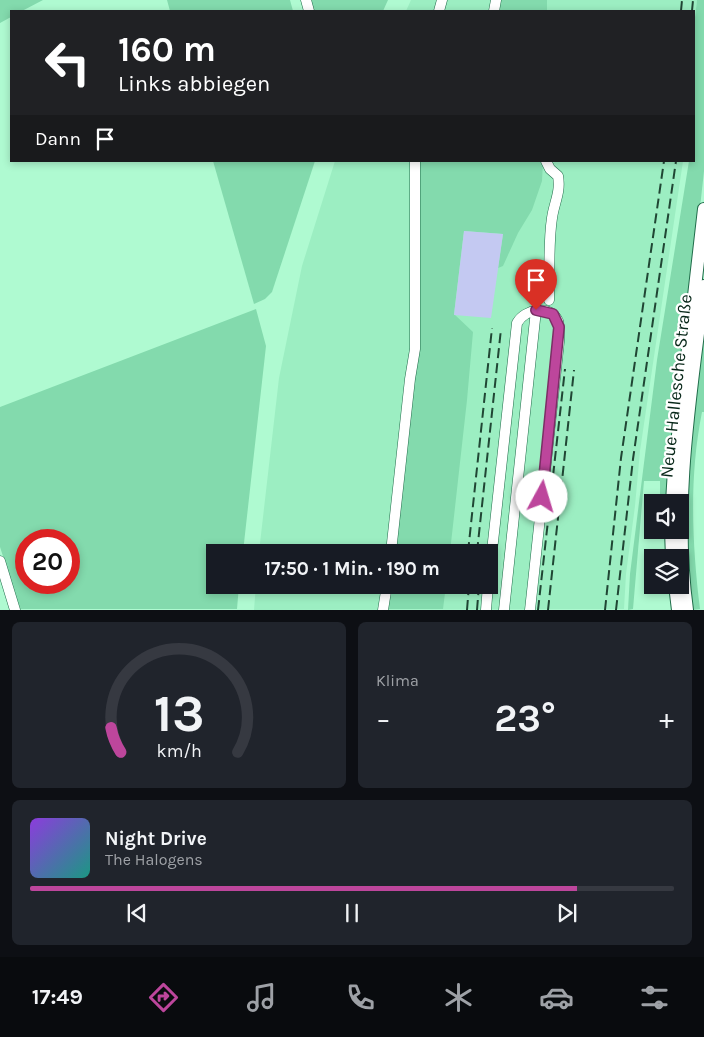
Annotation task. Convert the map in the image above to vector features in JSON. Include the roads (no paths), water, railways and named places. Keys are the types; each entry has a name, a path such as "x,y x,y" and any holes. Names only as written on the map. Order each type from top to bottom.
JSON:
{"main road":[{"name":"Neue Hallesche Straße","path":"672,494 704,209"},
{"name":"Neue Hallesche Straße","path":"687,610 682,554 682,494 685,450 704,286"},
{"path":"676,594 678,610"}],"street":[{"path":"392,544 415,349 415,162"},
{"path":"546,162 550,169 558,176 559,184 559,193 552,217 549,300"},
{"path":"493,544 517,323 521,317 536,310 553,314 559,327 530,610"},
{"path":"504,610 536,310"},
{"path":"0,560 15,610"},
{"path":"383,610 386,594"},
{"path":"486,610 487,594"}],"water":[{"path":"464,231 503,234 491,318 454,315"}],"railway":[{"path":"681,10 682,0"},
{"path":"692,10 693,0"},
{"path":"605,610 621,458 664,162"},
{"path":"616,610 633,459 676,162"},
{"path":"469,544 492,328"},
{"path":"478,544 501,329"},
{"path":"538,610 565,369"},
{"path":"548,610 574,370"},
{"path":"467,610 468,594"},
{"path":"477,610 478,594"}]}
